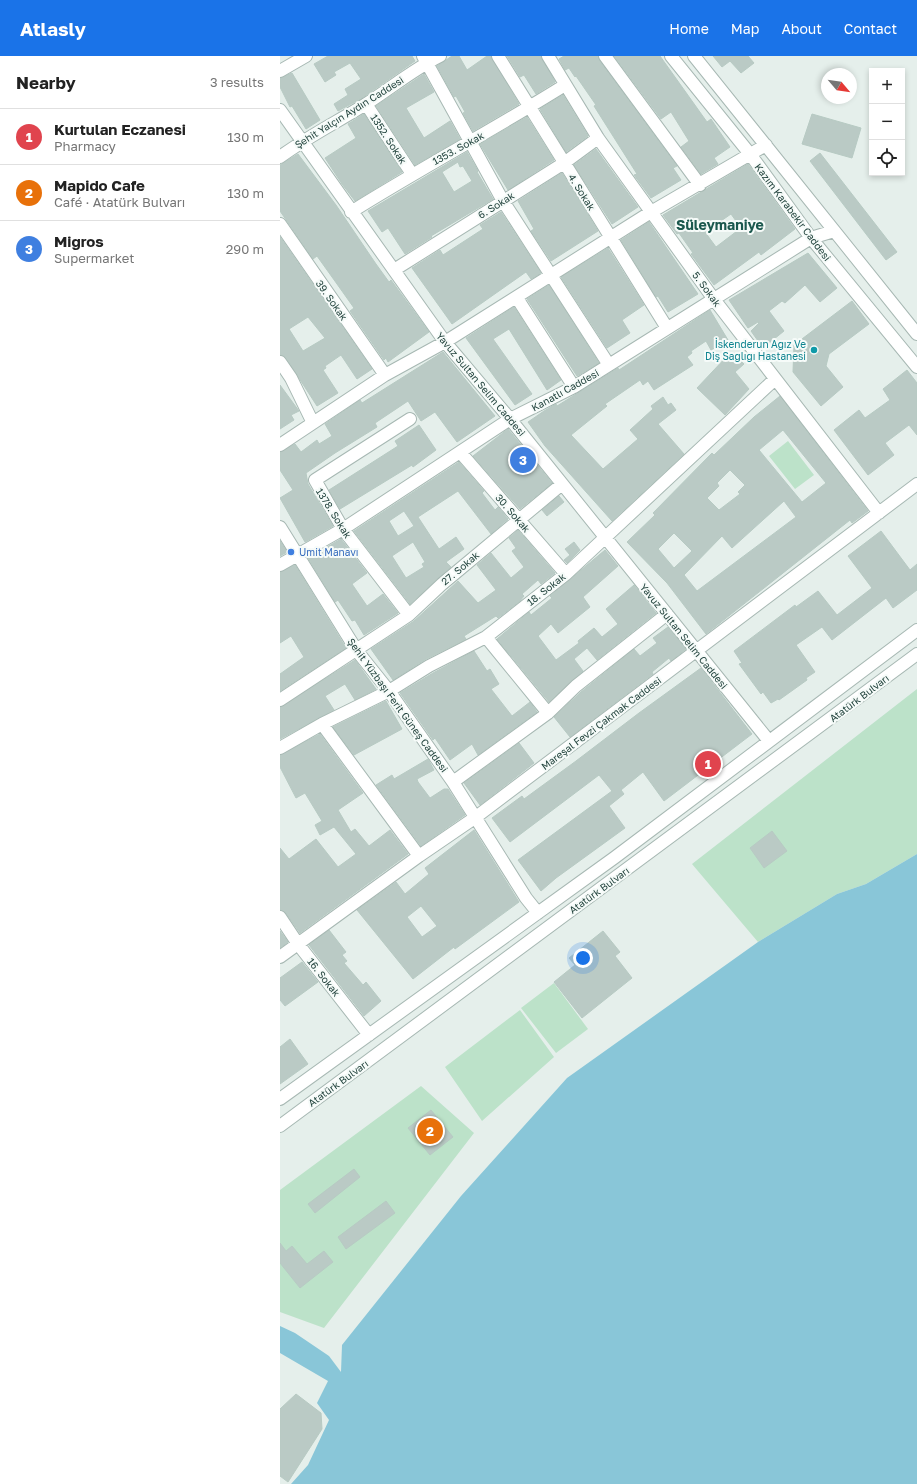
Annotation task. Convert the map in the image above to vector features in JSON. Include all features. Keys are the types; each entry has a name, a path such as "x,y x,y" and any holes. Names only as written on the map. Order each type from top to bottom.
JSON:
{"street":[{"path":"280,71 306,56"},
{"name":"Şehit Yalçın Aydın Caddesi","path":"280,156 301,141 366,104 425,59 440,56"},
{"name":"4. Sokak","path":"498,56 667,328"},
{"name":"5. Sokak","path":"548,56 598,138 713,298 879,513"},
{"path":"605,56 700,185"},
{"name":"Kazım Karabekir Caddesi","path":"671,56 750,154 811,238 917,368"},
{"name":"Kazım Karabekir Caddesi","path":"694,56 917,334"},
{"path":"425,59 503,201 609,365"},
{"name":"1353. Sokak","path":"351,212 412,174 470,142 565,85"},
{"name":"1352. Sokak","path":"366,104 412,174"},
{"name":"Yavuz Sultan Selim Caddesi","path":"280,110 351,212 445,342 510,419 769,741"},
{"name":"6. Sokak","path":"394,270 564,163 598,138"},
{"path":"280,445 385,375 445,342 552,276 651,212 700,185 766,145"},
{"name":"39. Sokak","path":"280,224 385,375"},
{"name":"Kanatlı Caddesi","path":"280,565 343,530 510,419 574,387 713,298 811,238 834,231"},
{"path":"516,298 574,387"},
{"path":"280,362 291,378 313,423"},
{"name":"18. Sokak","path":"280,748 322,724 389,691 429,666 486,637 566,574 775,379"},
{"name":"1378. Sokak","path":"408,615 343,530 315,480 410,419"},
{"name":"30. Sokak","path":"460,452 566,574"},
{"name":"27. Sokak","path":"280,700 357,651 408,615 518,519 562,484"},
{"name":"Mareşal Fevzi Çakmak Caddesi","path":"280,957 419,856 476,817 917,484"},
{"name":"Şehit Yüzbaşı Ferit Güneş Caddesi","path":"280,527 357,651 389,691 453,782 526,898 538,914"},
{"path":"453,782 548,713 576,686 667,614"},
{"name":"Atatürk Bulvarı","path":"280,1099 538,914 917,630"},
{"path":"486,637 548,713"},
{"name":"Atatürk Bulvarı","path":"280,1126 917,654"},
{"path":"322,724 419,856"},
{"name":"16. Sokak","path":"280,918 298,944 369,1035"}],"green space":[{"path":"788,441 814,475 795,489 769,456"},
{"path":"917,689 917,854 866,884 837,894 758,942 692,864"},
{"path":"554,983 588,1029 556,1053 521,1008"},
{"path":"520,1010 554,1057 482,1121 445,1067"},
{"path":"421,1086 474,1133 324,1328 280,1312 280,1190"}],"water":[{"path":"917,854 917,1484 291,1484 308,1465 329,1420 317,1403 328,1381 280,1353 280,1326 295,1333 329,1356 341,1372 342,1345 461,1196 567,1078 758,942 837,894 866,884"}],"building":[{"path":"328,56 412,56 415,61 362,98 338,111 334,104 348,95 345,89 361,79 350,63 334,72 336,75 325,82 314,64"},
{"path":"452,56 459,56 467,70 487,56 491,56 519,104 473,131 463,113 465,112 456,96 454,97 437,66"},
{"path":"507,56 541,56 555,82 536,94 524,75 520,77"},
{"path":"564,56 598,56 599,60 677,166 673,168 681,180 651,198 634,175 637,174 594,106 596,105 569,68 565,70 559,59"},
{"path":"614,56 660,56 707,122 711,119 730,147 714,158 718,164 701,174 681,147 689,141 671,112 661,119"},
{"path":"713,56 748,56 754,63 741,73 730,61 722,67"},
{"path":"292,73 320,120 306,129 292,106 290,107 280,87 280,78"},
{"path":"424,74 434,92 406,108 424,138 450,121 460,139 415,165 376,106"},
{"path":"563,95 588,136 566,152 540,109"},
{"path":"364,114 402,172 355,201 325,158 356,138 348,124"},
{"path":"812,114 861,128 852,158 802,144"},
{"path":"527,117 554,160 508,190 480,144"},
{"path":"596,149 638,207 612,224 574,165"},
{"path":"467,152 493,199 431,236 432,237 405,254 388,228 382,232 368,211","holes":["458,162 460,167 463,166 472,181 454,192 442,172"]},
{"path":"820,153 897,252 886,260 810,161"},
{"path":"298,154 336,205 389,282 391,280 429,332 388,362 386,358 384,360 350,311 354,308 317,256 313,259 280,211 280,165"},
{"path":"748,164 795,229 761,255 759,252 714,285 691,254 693,253 679,233 677,234 663,215","holes":["731,214 741,228 716,247 705,232"]},
{"path":"562,173 598,231 551,261 531,231 534,229 518,201"},
{"path":"501,212 541,273 531,279 526,272 452,324 412,268 440,250 443,255 483,229 480,225"},
{"path":"649,222 698,294 668,312 658,296 656,297 621,240"},
{"path":"280,237 372,369 357,379 341,355 325,366 326,368 323,370 338,393 317,406 286,358 280,355","holes":["308,317 325,338 303,351 289,329"]},
{"path":"608,248 644,305 622,320 630,333 607,348 561,277"},
{"path":"808,253 837,288 820,302 805,285 785,303 782,301 769,311 784,331 763,348 751,331 759,323 758,322 748,328 729,300"},
{"path":"549,285 599,363 577,376 527,299"},
{"name":"İskenderun Ağız Ve Diş Sağlığı Hastanesi","path":"852,301 869,324 829,354 826,366 843,387 821,406 793,372 794,345"},
{"path":"514,307 561,380 547,390 509,329 493,339 532,394 515,405 466,338"},
{"path":"710,310 728,340 711,350 706,341 691,351 692,353 687,357 693,365 654,390 648,381 643,385 640,380 605,404 607,406 571,435 603,469 638,439 630,430 653,409 651,406 663,397 668,405 671,403 676,410 658,424 684,454 612,521 545,446 528,422 556,404 557,406 618,368 619,370"},
{"path":"443,352 495,416 457,442 435,412 421,421 408,401 375,423 377,427 306,473 308,484 333,526 305,542 280,498 293,490 280,470 280,452 295,444 301,452 317,440 319,444 332,436 325,424 360,400 362,403"},
{"path":"729,354 733,354 744,364 735,372 749,389 725,415 697,388"},
{"path":"907,370 917,383 917,435 909,425 885,443 894,455 868,475 834,430 859,410 865,418 890,400 883,389"},
{"path":"280,385 299,411 291,415 294,420 280,429"},
{"path":"780,396 868,511 852,523 850,520 706,634 667,583 627,542 655,515 653,513 712,453 714,455 754,417","holes":["783,430 826,483 802,502 759,450","730,470 745,485 738,492 740,494 719,510 707,498 719,486 717,483","784,501 796,517 697,591 684,575 722,536 732,548","674,533 692,551 674,568 658,549"]},
{"path":"419,425 436,450 413,467 412,465 340,509 329,490 398,446 395,441"},
{"path":"508,429 552,483 520,509 473,456"},
{"path":"459,462 484,491 482,493 495,510 498,507 508,519 491,534 458,491 418,517 439,549 456,537 464,549 446,562 451,567 410,604 354,531","holes":["404,511 414,526 398,536 389,521","413,542 425,562 422,564 424,567 406,578 392,556"]},
{"path":"559,496 564,502 547,516 542,510"},
{"path":"518,530 555,573 541,584 538,580 522,594 524,596 520,601 498,618 496,616 464,636 466,639 426,659 393,680 371,649 414,621 458,581 478,603 496,590 477,565 491,553 511,578 524,567 512,551 516,548 509,538"},
{"path":"881,531 910,570 917,564 917,590 893,608 886,598 832,640 822,627 796,645 815,672 806,678 807,680 779,700 778,699 771,703 763,692 761,694 739,664 742,663 734,651 795,605 796,607 818,591 837,615 872,588 848,556"},
{"path":"341,539 367,573 352,584 367,606 383,594 398,613 364,635 355,620 352,621 338,600 335,602 308,558"},
{"path":"280,541 287,552 280,556"},
{"path":"574,542 580,550 567,563 564,560 570,555 565,549"},
{"path":"605,550 618,566 583,597 590,607 558,633 551,624 538,636 556,660 579,643 578,641 594,628 602,637 618,624 606,609 634,585 656,613 597,660 587,648 574,659 583,671 549,702 497,639 529,612 531,615 552,598 550,596"},
{"path":"295,565 346,648 280,691 280,674 304,657 291,636 280,643 280,572"},
{"path":"668,627 686,649 671,661 669,658 652,672 653,674 570,737 554,717 581,692 634,649 640,656 657,643 653,638"},
{"path":"474,651 487,671 490,669 499,684 491,689 512,716 530,702 537,712 478,755 472,744 450,760 435,738 433,740 400,693"},
{"path":"355,660 376,689 355,700 345,684 325,696 334,710 280,739 280,707"},
{"path":"701,668 752,734 664,801 643,772 621,790 624,794 609,806 625,828 556,878 541,891 518,860 612,791 599,775 510,842 492,818 522,796 524,799"},
{"path":"386,701 402,729 354,755 333,727"},
{"path":"320,734 363,793 338,810 351,832 355,829 369,846 390,830 408,854 300,933 286,913 280,910 280,848 289,859 316,839 338,867 356,854 334,827 320,835 315,825 322,821 305,793 296,798 280,767 280,755"},
{"path":"519,743 534,763 480,805 464,783"},
{"path":"428,759 434,770 417,779 418,782 430,798 444,789 448,789 465,815 421,846 376,785 392,775 394,779"},
{"path":"474,830 519,902 455,949 454,947 413,979 357,910 396,882 405,894 429,874 425,868","holes":["421,906 437,926 422,937 407,917"]},
{"path":"772,831 787,851 764,868 750,848"},
{"path":"329,930 346,952 342,955 347,961 344,963 363,985 366,982 381,1001 364,1016 309,945"},
{"path":"280,931 288,942 280,948"},
{"path":"603,931 620,952 615,956 632,978 582,1018 554,982 575,965 569,958"},
{"path":"302,962 318,982 285,1006 280,1000 280,978"},
{"path":"290,1039 308,1064 280,1084 280,1047"},
{"path":"431,1110 453,1137 430,1155 408,1128"},
{"path":"354,1169 360,1177 315,1213 308,1204"},
{"path":"386,1201 395,1213 346,1249 338,1237"},
{"path":"280,1243 286,1251 292,1246 307,1264 324,1251 333,1262 300,1288 280,1263"},
{"path":"296,1394 321,1413 322,1429 288,1482 280,1476 280,1409"}],"place":[{"name":"İskenderun Ağız Ve Diş Sağlığı Hastanesi","path":"814,350"},
{"name":"Migros","path":"523,460"},
{"name":"Umit Manavı","path":"291,552"},
{"name":"Kurtulan Eczanesi","path":"708,764"},
{"name":"Mapido Cafe","path":"430,1131"}],"district":[{"name":"Süleymaniye","path":"720,224"}]}
